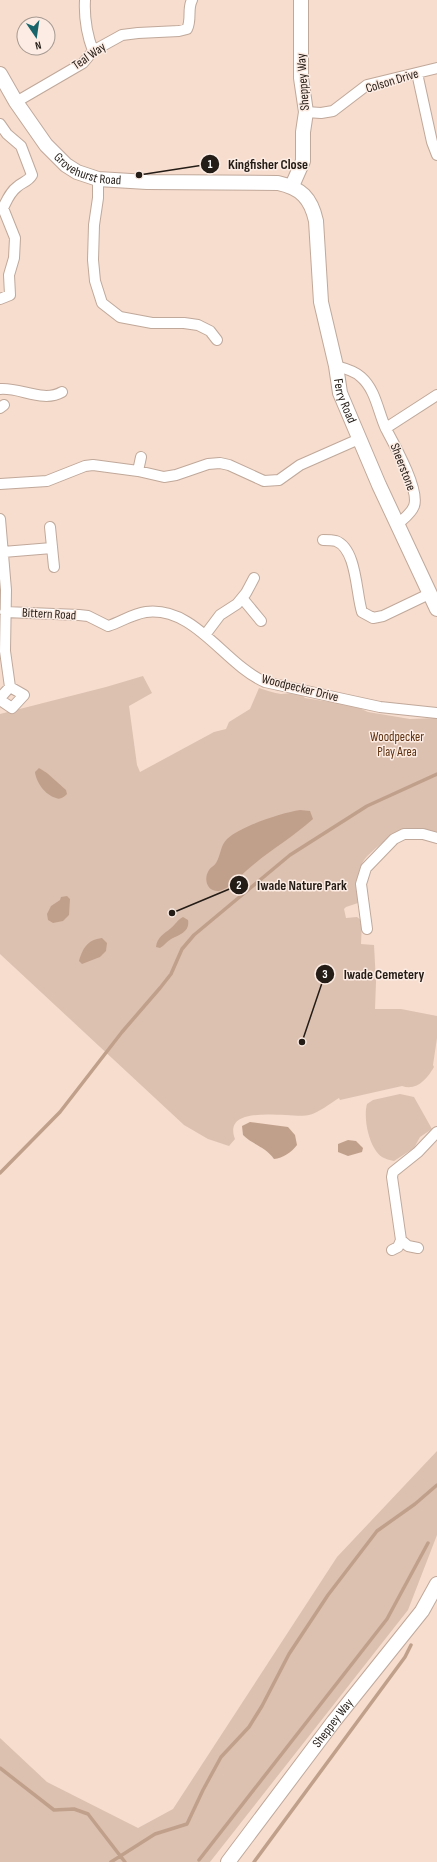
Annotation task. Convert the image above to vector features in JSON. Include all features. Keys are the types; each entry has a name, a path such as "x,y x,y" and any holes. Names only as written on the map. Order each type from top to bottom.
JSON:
{"street":[{"path":"85,0 84,12 93,51"},
{"name":"Teal Way","path":"16,102 83,63 93,51 122,36 138,33 179,31 187,29 190,22 190,5 192,0"},
{"name":"Sheppey Way","path":"292,186 303,161 303,132 306,112 301,78 301,0"},
{"name":"Colson Drive","path":"306,112 321,113 333,111 367,85 437,68"},
{"path":"417,73 432,142 437,155"},
{"name":"Grovehurst Road","path":"0,74 16,102 55,156 77,172 98,179 146,182 278,183 292,186"},
{"path":"0,124 7,134 21,146 32,175 29,180 17,186 8,195 2,208 15,238 14,258 9,275 10,295 0,298"},
{"path":"98,179 93,260 95,280 102,303 120,318 152,323 198,324 213,328 217,340"},
{"name":"Ferry Road","path":"292,186 302,192 314,210 318,244 321,302 336,366 340,393 358,439 437,609"},
{"name":"Sheerstone","path":"336,366 360,376 370,387 386,428 397,447 414,492 414,505 409,514 398,524"},
{"path":"0,389 15,389 35,394 57,395 62,392"},
{"name":"Sheerstone","path":"386,428 437,396"},
{"path":"0,484 47,480 85,466 92,465 164,477 176,475 208,464 220,463 229,465 264,481 280,480 300,465 358,439"},
{"path":"138,472 141,457"},
{"path":"0,519 3,552 5,651 10,687 0,699 12,708 24,695 10,687"},
{"path":"50,527 54,567"},
{"path":"324,540 337,541 349,554 358,589 358,600 362,612 373,618 383,616 429,594"},
{"path":"3,552 52,548"},
{"path":"205,635 220,615 237,604 254,578"},
{"path":"242,598 261,621"},
{"name":"Bittern Road","path":"5,612 88,616 108,626 113,624"},
{"name":"Woodpecker Drive","path":"113,624 145,612 173,614 205,635 221,651 256,678 265,682 380,707 437,713"},
{"path":"367,929 361,884 366,868 394,839 404,834 423,834 437,838"},
{"path":"392,1250 398,1247 401,1240 392,1177 393,1172 418,1152 437,1132"},
{"path":"401,1240 408,1246 418,1248"},
{"name":"Sheppey Way","path":"228,1862 334,1721 422,1611 437,1584"}],"green space":[{"name":"Woodpecker Play Area","path":"143,676 152,693 129,706 137,765 140,772 214,732 226,729 229,722 250,709 259,688 278,694 300,694 305,698 355,706 368,712 410,719 437,718 437,833 419,828 404,830 390,837 376,848 364,860 360,869 357,883 358,903 344,909 346,918 357,917 362,921 361,944 374,945 376,982 375,1009 401,1009 437,1016 437,1038 433,1065 434,1067 425,1080 421,1083 412,1087 402,1086 340,1100 339,1098 309,1115 248,1116 238,1120 234,1128 235,1139 229,1146 208,1139 184,1125 0,954 0,714"},
{"path":"400,1094 414,1097 432,1129 420,1137 414,1148 394,1161 386,1159 377,1153 370,1140 366,1110 367,1104 373,1100"},
{"path":"437,1451 437,1535 408,1610 210,1862 0,1862 0,1738 47,1782 138,1828 173,1809 337,1557"}],"shaded area":[{"path":"39,768 66,790 67,794 62,798 57,799 48,794 39,784 36,776 35,772"},
{"path":"300,810 310,811 313,819 254,864 223,890 215,891 209,887 206,881 207,874 216,863 227,839 233,834 251,825"},
{"path":"67,896 70,899 69,915 63,921 53,923 48,920 47,914 51,906 60,900 61,897"},
{"path":"183,917 188,920 188,927 160,948 156,947 161,936"},
{"path":"102,938 107,943 106,951 100,957 82,964 79,961 86,945"},
{"path":"250,1122 288,1127 295,1135 297,1145 287,1154 274,1159 271,1155 243,1135 242,1126"},
{"path":"348,1140 356,1141 363,1148 362,1152 348,1156 338,1152 338,1144"}],"waterway":[{"path":"0,1173 60,1112 122,1032 171,974 182,949 194,935 290,855 367,806 437,774"},
{"path":"111,1862 155,1834 187,1824 221,1757 249,1727 262,1706 289,1654 328,1595 377,1531 415,1504 437,1485"},
{"path":"199,1860 387,1619 428,1543"},
{"path":"254,1862 405,1657 411,1645"},
{"path":"0,1768 54,1810 74,1809 88,1814 125,1862"}],"place":[{"name":"Kingfisher Close","path":"139,175"},
{"name":"Iwade Nature Park","path":"172,913"},
{"name":"Iwade Cemetery","path":"302,1042"}]}
